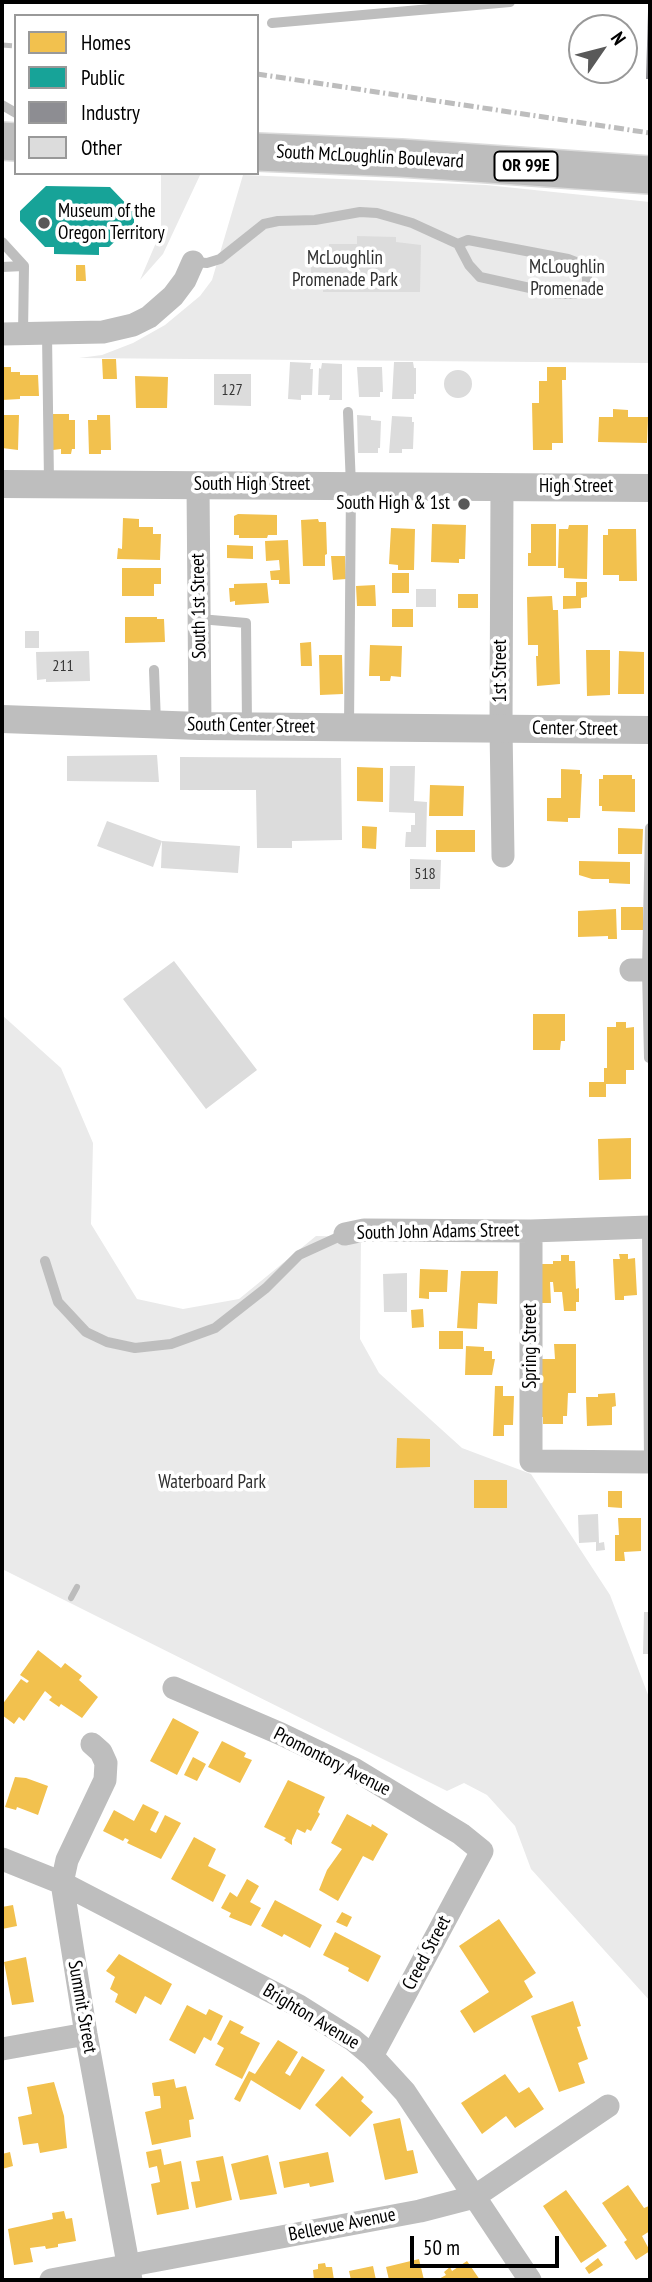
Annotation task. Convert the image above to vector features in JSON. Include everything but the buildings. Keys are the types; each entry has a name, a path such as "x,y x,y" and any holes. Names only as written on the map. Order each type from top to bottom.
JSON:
{"highway":[{"name":"South McLoughlin Boulevard","path":"259,152 426,159 650,175"}],"street":[{"path":"13,334 103,332 133,325 149,317 173,296 185,280 193,262"},
{"name":"South High Street","path":"2,484 502,487"},
{"name":"South 1st Street","path":"198,485 200,726"},
{"name":"High Street","path":"502,487 650,488"},
{"name":"1st Street","path":"502,487 503,856"},
{"name":"South Center Street","path":"2,719 247,727 501,728"},
{"name":"Center Street","path":"501,728 650,730"},
{"name":"South John Adams Street","path":"345,1234 365,1230 531,1231 648,1227"},
{"name":"Spring Street","path":"531,1231 531,1461 650,1462"},
{"name":"Promontory Avenue","path":"174,1688 354,1769 461,1834 482,1851"},
{"name":"Summit Street","path":"92,1744 101,1752 106,1763 104,1780 67,1860 62,1883 86,2034 130,2273"},
{"name":"Creed Street","path":"372,2056 482,1851"},
{"name":"Brighton Avenue","path":"2,1860 62,1883 320,2018 372,2056 405,2092 530,2280"},
{"path":"2,2049 86,2034"},
{"name":"Bellevue Avenue","path":"51,2280 130,2273 474,2197 608,2106"}],"lane":[{"path":"272,23 510,2"},
{"path":"193,262 207,263 220,258 264,224 278,220 315,219 360,212 377,213 412,223 458,244 469,265 480,277 557,294 574,294 584,290 587,283 587,272 581,264 568,259 467,240 458,244"},
{"path":"2,242 24,267"},
{"path":"2,267 24,267"},
{"path":"13,334 24,267"},
{"path":"47,334 49,484"},
{"path":"348,412 351,486 349,727"},
{"path":"200,619 246,623 247,727"},
{"path":"155,670 156,725"},
{"path":"649,1058 643,970 650,828"},
{"path":"648,1227 650,1462"},
{"path":"45,1261 58,1302 86,1332 107,1342 135,1348 171,1344 215,1328 266,1288 299,1255 345,1234"}],"green space":[{"path":"161,175 200,175 163,254 140,280 161,231"},
{"name":"McLoughlin Promenade","path":"243,175 486,185 650,202 650,363 79,358 102,355 133,343 165,325 200,296 212,280"},
{"name":"Waterboard Park","path":"2,1015 61,1068 93,1143 91,1224 137,1299 183,1309 239,1299 316,1236 361,1237 360,1339 379,1373 462,1448 531,1474 610,1595 650,1700 650,2001 531,1869 515,1826 487,1795 464,1783 447,1791 2,1569"}],"waterway":[{"path":"71,1598 77,1587"}],"railway":[{"path":"2,45 14,46"},
{"path":"259,74 650,133"}],"place":[{"name":"Museum of the Oregon Territory","path":"44,223"},
{"name":"South High & 1st","path":"464,504"}],"park label":[{"name":"McLoughlin Promenade Park","path":"345,270"}]}
